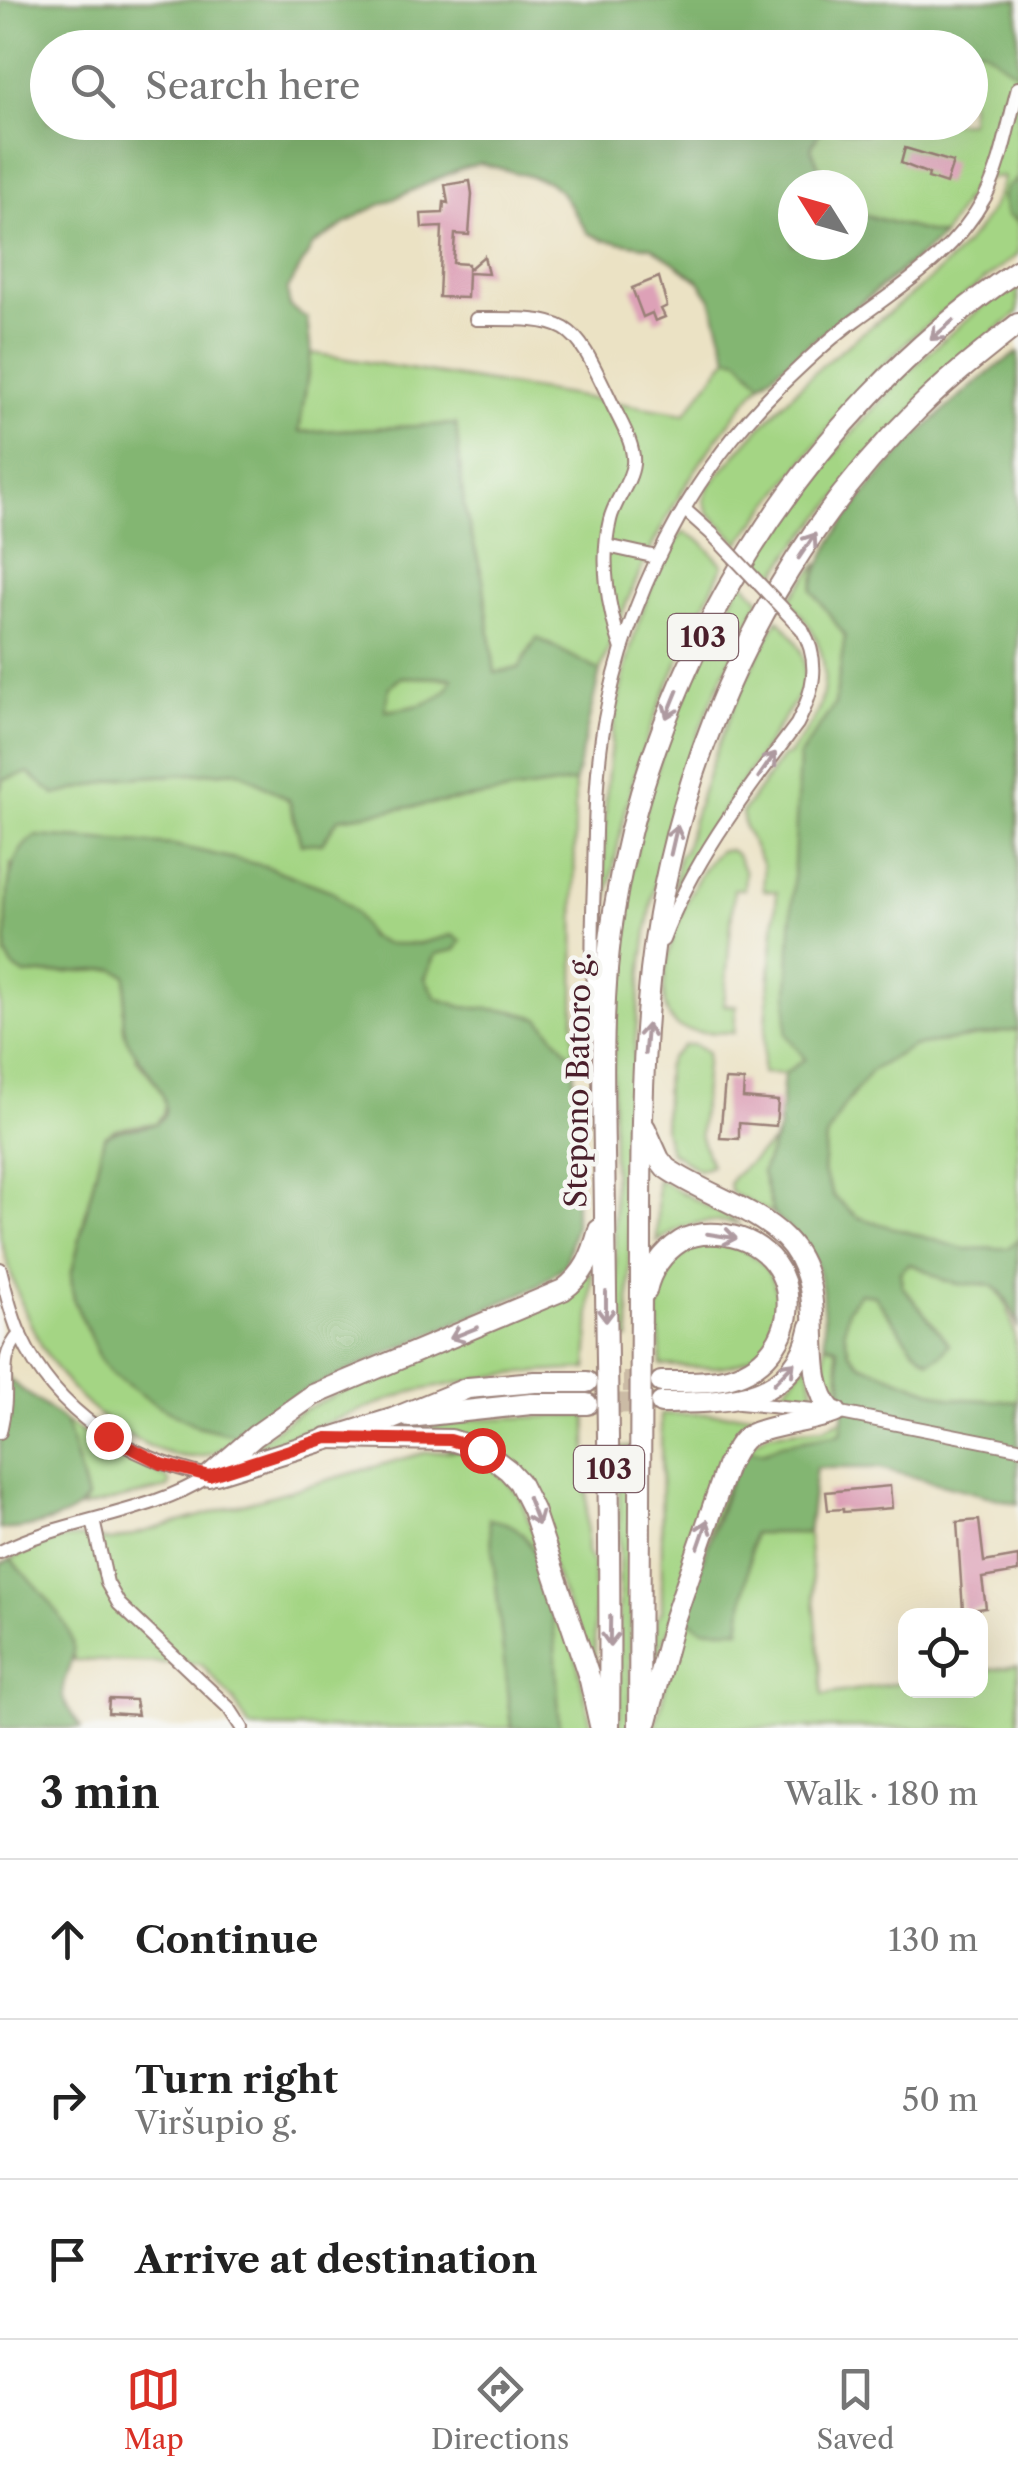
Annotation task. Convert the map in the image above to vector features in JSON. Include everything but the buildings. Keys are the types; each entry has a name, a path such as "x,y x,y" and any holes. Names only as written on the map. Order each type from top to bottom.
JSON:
{"main road":[{"name":"Stepono Batoro g.","path":"609,1728 611,1547 602,1110 604,1020 614,908 649,766 690,661 721,601 759,538 824,449 912,355 1018,270"},
{"name":"103","path":"642,1728 641,1108 652,971 667,872 692,778 728,685 763,616 818,530 883,446 945,384 1018,324"},
{"path":"641,1108 651,1145 666,1168 767,1224 784,1238 806,1274 814,1315 817,1383 822,1399 834,1412 810,1422 753,1433 736,1449 674,1620 642,1728"},
{"path":"209,1476 254,1436 313,1395 563,1290 583,1273 592,1256 605,1209"},
{"path":"641,1317 648,1283 657,1264 687,1237 706,1233 730,1235 772,1258 784,1278 788,1299 787,1323 775,1346 761,1362 724,1379 661,1392 726,1403 762,1392 784,1374 801,1354 814,1315"},
{"path":"209,1476 392,1419 468,1388 587,1382"},
{"path":"392,1419 531,1404 587,1404"},
{"path":"327,1438 450,1440 482,1450 508,1470 527,1495 548,1552 590,1680 600,1728"}],"street":[{"path":"602,1110 593,975 596,816 604,727 622,650 657,557 684,509 745,423 850,324 924,272 971,220 994,177 1018,88"},
{"path":"476,319 544,321 570,330 583,344 629,440 633,464 610,520 606,546 606,574 622,650"},
{"path":"652,971 679,898 694,870 797,724 814,682 813,653 802,629 684,509"},
{"path":"606,546 657,557"},
{"path":"0,1269 20,1334 49,1383 84,1418 136,1452 162,1464 209,1476"},
{"path":"0,1432 5,1401 4,1360 9,1346 20,1334"},
{"path":"726,1403 834,1412 1018,1448"},
{"path":"0,1552 184,1492 209,1476"},
{"path":"92,1520 107,1583 119,1604 229,1708 242,1728"}],"green space":[{"path":"0,0 1018,0 1018,74 988,53 988,30 30,30 30,140 815,140 811,148 821,170 778,170 778,260 868,260 868,216 943,236 761,383 739,359 728,357 711,299 698,280 652,247 604,240 588,233 561,192 547,181 481,163 362,213 313,245 287,291 290,307 307,318 311,353 299,432 456,424 464,507 483,579 495,673 519,668 537,638 600,671 575,782 339,818 322,843 301,844 289,800 239,771 123,778 55,795 28,773 4,779 0,790","holes":["402,677 452,678 441,695 414,706 385,711 389,687"]},
{"path":"1018,0 1018,179 1007,215 1018,222 1018,254 914,335 859,390 739,543 708,512 704,501 708,487 813,374 950,260 992,206 1003,177 981,182 936,242 759,385 671,510 640,572 600,671 537,638 519,668 495,673 483,579 464,507 456,424 299,432 311,353 685,414 728,357 711,299 698,280 652,247 604,240 588,233 561,192 547,181 481,163 362,213 332,233 231,140 988,140 988,30"},
{"path":"1018,178 1018,222 1007,215 1002,197"},
{"path":"1018,281 1018,313 951,367 792,550 771,581 754,563 841,446 941,341"},
{"path":"1018,352 1018,1030 913,1046 871,1071 826,1138 823,1172 834,1197 857,1217 964,1249 1009,1248 1018,1239 1018,1329 1007,1302 992,1286 951,1283 909,1264 900,1272 902,1286 949,1344 942,1354 929,1361 914,1349 874,1295 860,1293 848,1309 844,1331 849,1352 860,1364 949,1398 1018,1402 1018,1504 879,1468 816,1468 808,1533 753,1533 740,1629 702,1629 683,1616 736,1464 745,1449 763,1453 782,1444 841,1434 843,1423 837,1348 825,1343 822,1288 816,1264 805,1244 773,1214 762,1172 779,1129 784,1074 805,1059 786,1034 799,757 835,704 845,636 812,590 823,559 867,491 928,426"},
{"path":"684,532 701,541 723,565 669,683 641,756 604,914 606,796 622,683 651,586 665,557"},
{"path":"818,563 812,590 845,636 835,704 799,757 805,1059 784,1074 762,1073 777,892 764,890 763,865 742,813 782,757 789,755 819,708 824,677 820,650 808,624 789,600"},
{"path":"742,580 760,600 715,692 687,763 661,855 648,923 634,1061 629,1339 618,1339 612,1114 618,965 628,892 643,818 665,745 691,682"},
{"path":"778,619 801,651 805,668 803,689 673,889 679,855 684,852 723,732"},
{"path":"402,676 453,679 443,695 434,700 384,711 388,686"},
{"path":"239,771 289,800 301,843 339,818 575,782 574,1059 539,1018 512,1011 462,1007 436,998 425,978 435,954 455,950 461,941 452,935 408,945 385,944 367,933 355,912 11,864 6,954 13,967 25,975 114,969 126,975 123,1012 137,1060 161,1089 166,1102 156,1123 115,1129 104,1137 71,1276 74,1301 111,1373 197,1426 242,1437 207,1455 185,1457 154,1448 116,1428 68,1384 34,1331 0,1237 0,790 4,779 28,772 55,795 123,778"},
{"path":"36,836 174,845 265,866 332,891 355,912 369,937 385,944 418,944 452,935 461,941 455,950 435,954 425,978 436,998 463,1007 512,1011 539,1018 574,1059 575,1225 565,1265 538,1286 304,1391 242,1437 197,1426 152,1402 111,1373 74,1301 71,1276 104,1137 156,1123 164,1115 165,1105 155,1081 126,1037 126,975 114,969 25,975 13,967 6,954 11,873 24,846"},
{"path":"721,850 737,855 745,872 744,889 734,889 724,1005 736,1006 734,1033 679,1027 668,1014 664,993 666,967 683,909 709,862"},
{"path":"1018,1030 1018,1239 1009,1248 964,1250 857,1217 834,1197 823,1172 826,1139 870,1071 913,1046"},
{"path":"684,1045 695,1045 707,1053 700,1135 711,1165 699,1170 670,1151 664,1130 666,1068 670,1058"},
{"path":"774,1141 762,1172 773,1214 731,1193 729,1184"},
{"path":"657,1179 740,1224 696,1223 657,1242"},
{"path":"710,1242 747,1252 760,1262 776,1290 776,1323 760,1350 736,1364 661,1365 658,1306 664,1275 688,1251"},
{"path":"909,1264 949,1282 991,1286 1000,1294 1015,1338 1018,1402 949,1398 860,1364 849,1352 844,1331 848,1309 860,1293 874,1295 914,1349 949,1344 902,1286 900,1272"},
{"path":"592,1271 587,1369 506,1374 411,1392 244,1453 297,1413"},
{"path":"825,1343 836,1348 844,1409 828,1388"},
{"path":"808,1360 815,1398 774,1396 785,1389"},
{"path":"0,1373 66,1422 87,1499 60,1518 34,1526 0,1529"},
{"path":"661,1414 808,1414 751,1428 654,1666 657,1618 662,1611"},
{"path":"587,1415 587,1553 594,1564 595,1678 516,1471 402,1432 478,1419"},
{"path":"844,1419 841,1434 782,1444 763,1453 745,1449 768,1433 824,1428"},
{"path":"66,1422 167,1478 168,1488 81,1508 87,1498"},
{"path":"619,1447 631,1447 630,1728 620,1728"},
{"path":"464,1450 489,1462 520,1496 574,1647 592,1728 560,1728 551,1606 490,1520 511,1728 250,1728 234,1701 201,1664 74,1660 59,1618 11,1559 60,1539 112,1541 423,1453"},
{"path":"489,1519 518,1530 542,1570 553,1623 560,1728 511,1728"},
{"path":"753,1533 808,1533 823,1695 898,1683 898,1698 988,1698 988,1670 1018,1665 1018,1728 655,1728 683,1616 740,1629"},
{"path":"11,1559 46,1597 68,1630 73,1649 63,1693 81,1728 0,1728 0,1565"}],"tunnel":[{"path":"593,1382 659,1382"},
{"path":"587,1404 655,1403"}],"route":[{"path":"108,1436 162,1464 209,1476 327,1438 450,1440 482,1450"}]}
